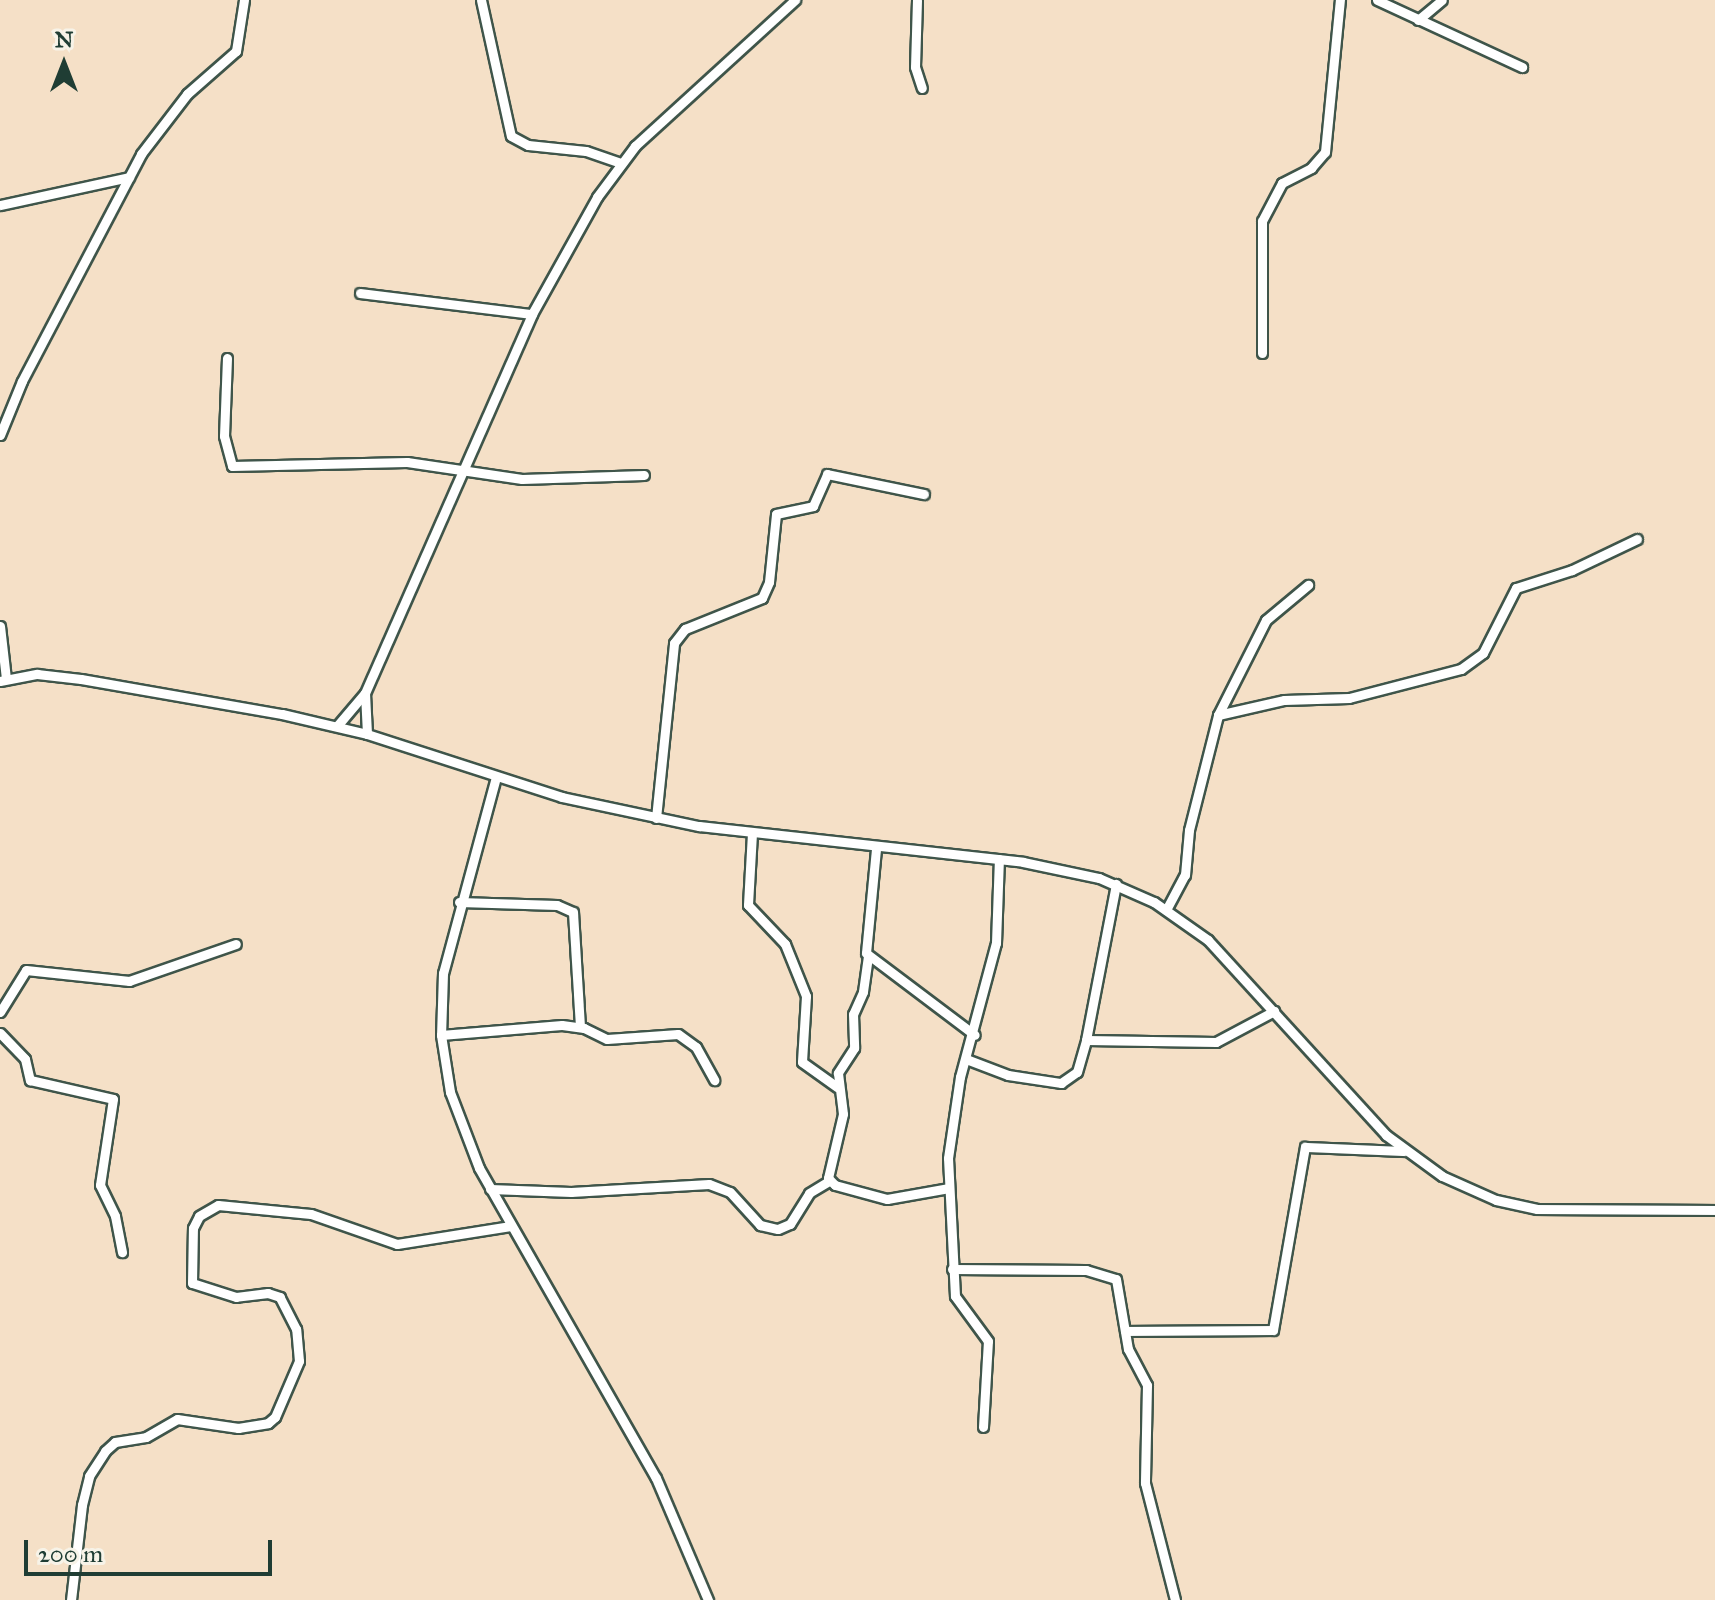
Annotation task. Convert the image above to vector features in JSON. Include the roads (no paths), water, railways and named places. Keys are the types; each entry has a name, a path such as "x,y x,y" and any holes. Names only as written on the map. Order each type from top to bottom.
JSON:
{"street":[{"path":"0,435 22,381 129,177 165,119 236,51 244,0"},
{"path":"481,0 511,136 528,145 586,151 620,163"},
{"path":"337,726 365,693 462,466 567,245 620,163 795,0"},
{"path":"917,0 915,67 922,88"},
{"path":"1262,353 1262,221 1282,183 1311,168 1325,152 1340,0"},
{"path":"1377,0 1522,67"},
{"path":"1418,20 1442,0"},
{"path":"0,205 129,177"},
{"path":"360,293 532,314"},
{"path":"227,358 224,444 232,466 407,462 462,466 522,479 644,475"},
{"path":"656,818 674,643 685,629 762,598 769,582 776,514 813,506 827,474 924,494"},
{"path":"1218,715 1284,700 1349,698 1461,669 1483,653 1516,588 1637,539"},
{"path":"1166,910 1185,875 1189,830 1218,715 1266,620 1308,585"},
{"path":"0,626 3,680 37,674 81,679 337,726 496,777 656,818 876,849 1053,866 1116,884 1166,910 1219,949 1404,1151 1474,1192 1523,1207 1715,1210"},
{"path":"365,693 367,734"},
{"path":"496,777 459,902 443,973 441,1035 456,1113 490,1189 656,1478 708,1600"},
{"path":"752,833 748,905 785,944 806,996 802,1062 837,1087"},
{"path":"490,1189 571,1192 709,1184 730,1192 760,1225 778,1229 790,1224 809,1193 829,1181 843,1114 837,1087 840,1066 854,1048 853,1014 863,992 868,956 864,939 876,849"},
{"path":"983,1427 988,1341 962,1312 952,1269 949,1188 953,1112 996,943 999,859"},
{"path":"966,1059 1008,1075 1065,1082 1077,1072 1116,884"},
{"path":"459,902 557,905 573,912 580,1027"},
{"path":"0,1012 26,970 129,981 236,944"},
{"path":"868,956 975,1035"},
{"path":"1086,1040 1216,1042 1274,1011"},
{"path":"441,1035 580,1027 607,1039 682,1035 696,1047 714,1080"},
{"path":"0,1033 25,1059 30,1080 113,1099 100,1185 115,1216 122,1252"},
{"path":"1125,1331 1273,1330 1305,1147 1404,1151"},
{"path":"829,1181 887,1199 949,1188"},
{"path":"71,1600 82,1505 89,1476 105,1451 115,1442 146,1437 177,1419 238,1428 268,1423 275,1417 299,1361 296,1329 280,1297 228,1296 192,1283 193,1228 199,1216 218,1205 311,1214 397,1244 511,1226"},
{"path":"952,1269 1109,1274 1120,1288 1125,1331 1149,1395 1145,1483 1175,1600"}]}
